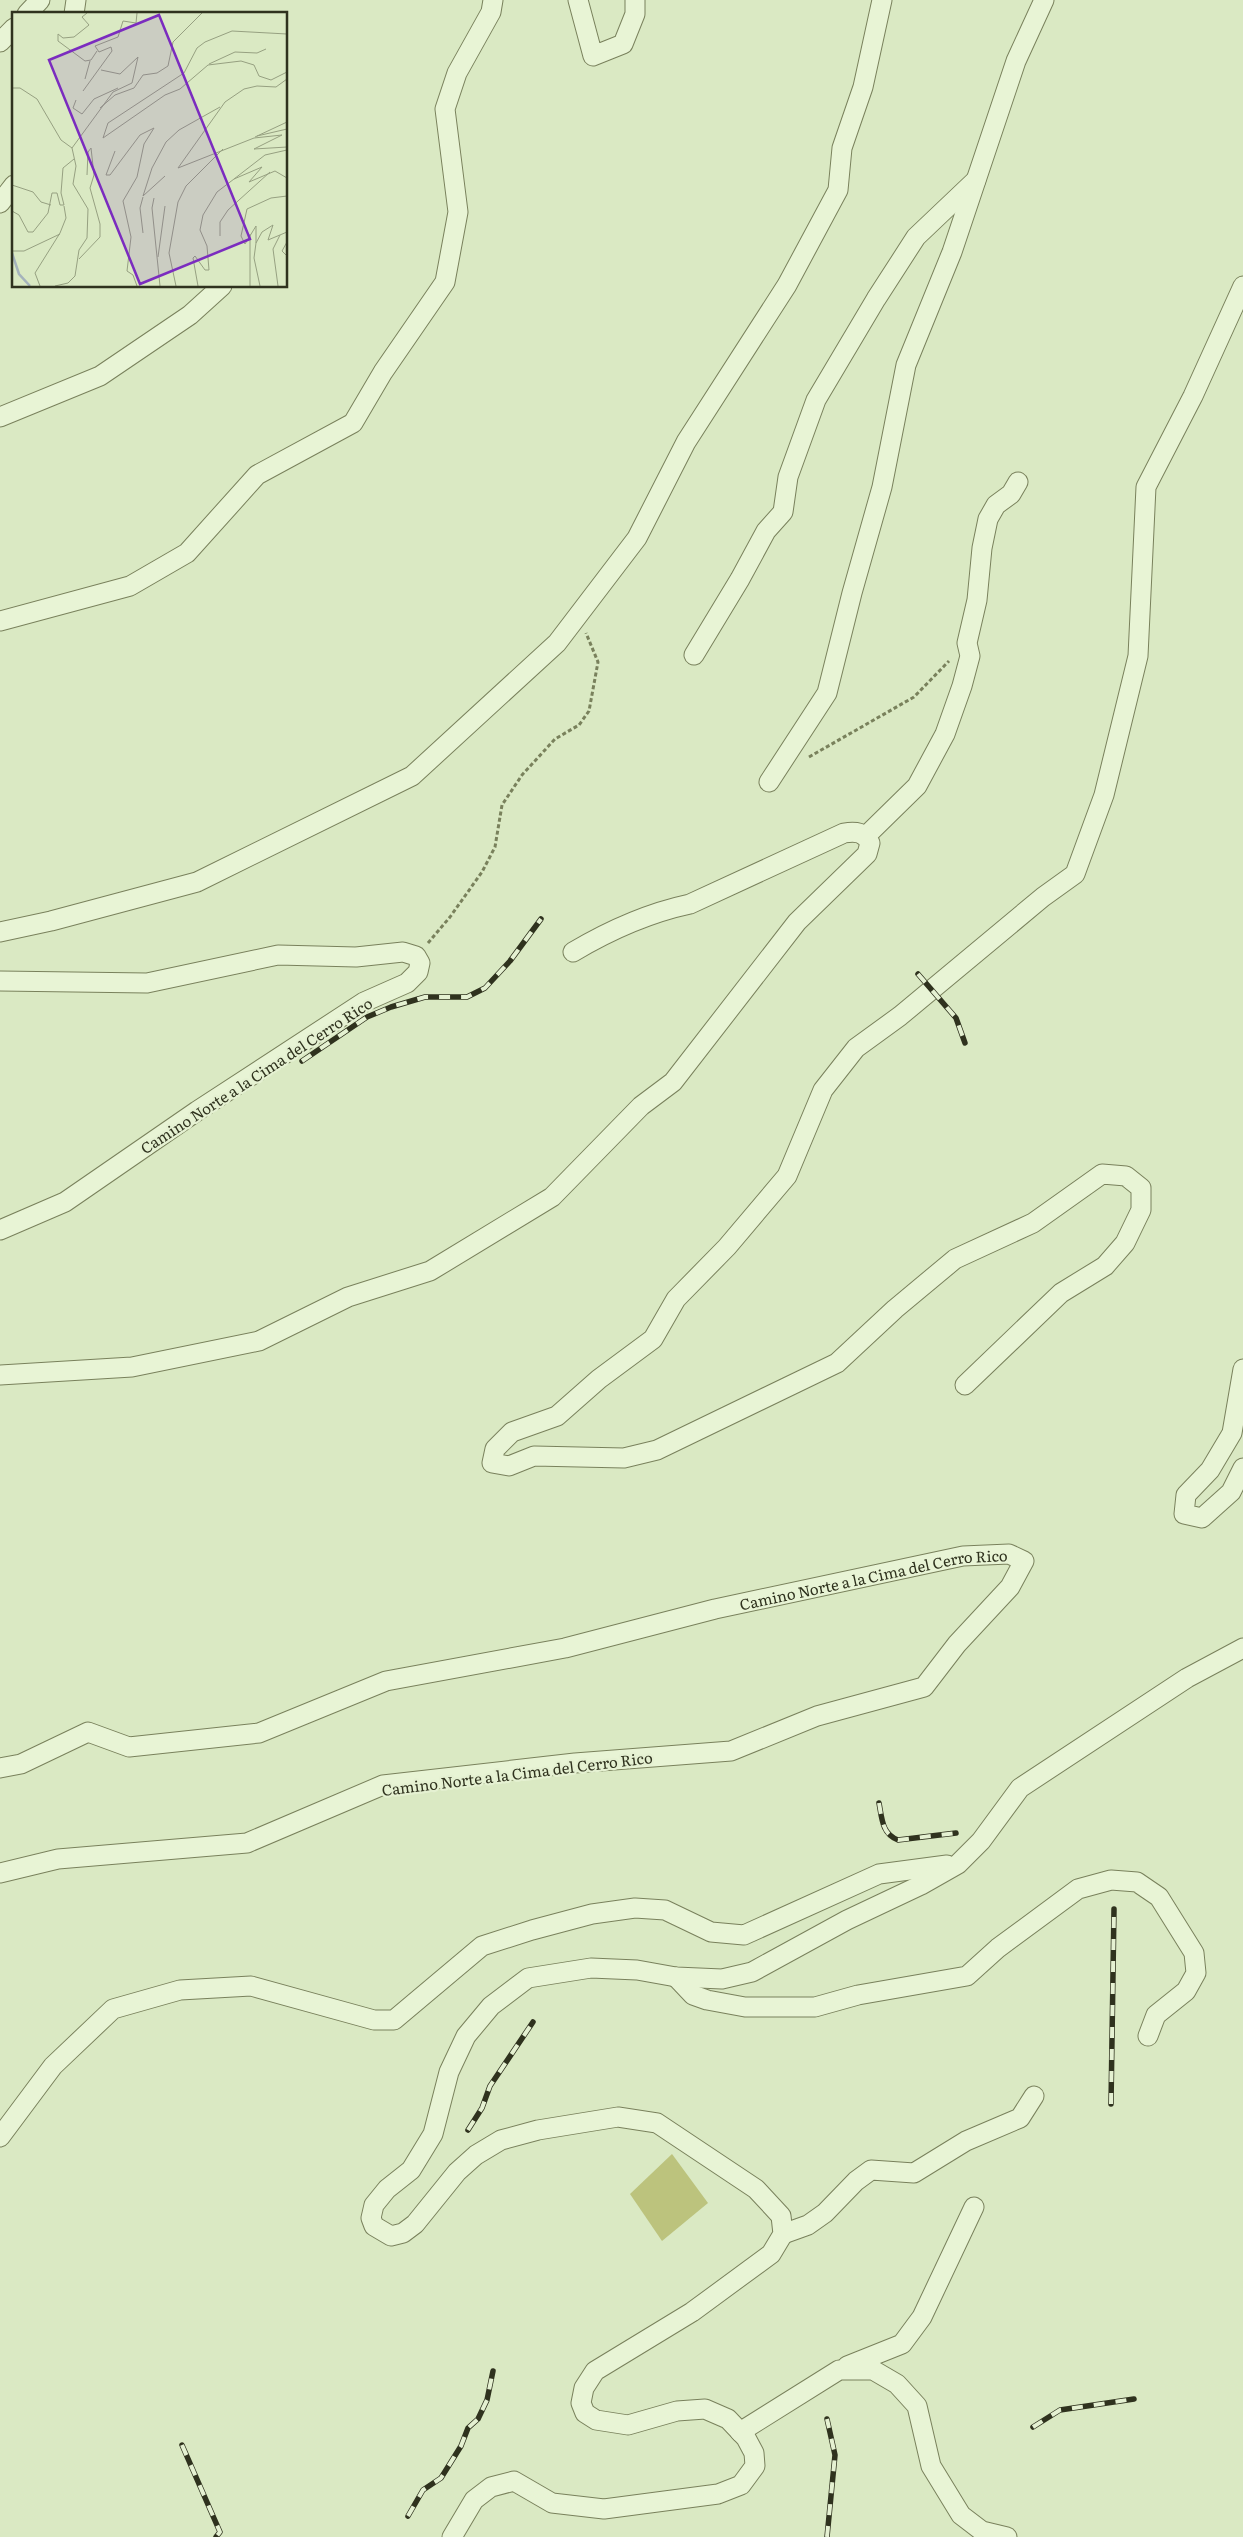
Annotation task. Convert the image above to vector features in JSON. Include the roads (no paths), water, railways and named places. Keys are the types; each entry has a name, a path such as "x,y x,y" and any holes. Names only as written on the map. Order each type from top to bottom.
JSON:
{"lane":[{"path":"29,12 40,0"},
{"path":"0,621 130,586 187,553 256,475 353,423 383,372 445,282 458,212 445,109 456,74 491,12 492,0"},
{"path":"578,0 592,56 623,44 635,14 635,0"},
{"path":"0,932 51,921 197,882 412,776 557,643 638,538 686,442 787,285 838,190 842,148 864,88 882,0"},
{"path":"769,782 827,693 852,593 882,487 906,364 952,252 1016,61 1044,0"},
{"path":"0,42 12,30"},
{"path":"694,655 740,580 766,531 783,512 788,477 816,400 916,237 978,178"},
{"path":"0,203 12,188"},
{"path":"965,1385 1061,1293 1105,1266 1125,1242 1141,1210 1141,1188 1126,1176 1102,1174 1033,1223 955,1259 895,1309 837,1363 657,1450 624,1458 534,1456 509,1466 492,1462 495,1449 512,1432 557,1416 599,1379 653,1339 676,1299 727,1247 787,1176 824,1090 856,1048 900,1016 1043,897 1075,874 1104,796 1138,656 1146,487 1192,396 1243,286"},
{"path":"0,417 100,376 190,315 220,288"},
{"path":"866,836 917,786 944,734 962,686 970,656 967,643 977,600 982,548 988,519 996,505 1011,494 1018,482"},
{"path":"0,1375 132,1367 259,1342 348,1297 430,1271 552,1197 641,1106 674,1082 797,922 867,854 870,843 866,836 855,831 844,833 690,904 665,909 606,932 573,952"},
{"name":"Camino Norte a la Cima del Cerro Rico","path":"0,981 147,983 278,955 356,957 403,952 416,956 420,963 418,972 407,984 364,1002 197,1111 65,1202 0,1230"},
{"path":"1243,1369 1232,1433 1210,1470 1186,1495 1184,1514 1202,1518 1231,1492 1243,1468"},
{"name":"Camino Norte a la Cima del Cerro Rico","path":"0,1768 20,1764 88,1732 129,1747 258,1733 386,1681 565,1648 715,1609 964,1556 1009,1554 1024,1561 1010,1586 957,1644 924,1687 818,1716 731,1750 575,1763 383,1785 247,1843 58,1859 0,1872"},
{"path":"452,2537 474,2500 491,2487 514,2482 552,2503 604,2510 718,2494 741,2485 755,2466 754,2453 746,2438 728,2419 705,2409 676,2411 628,2426 596,2420 585,2413 581,2403 584,2388 595,2371 692,2312 771,2254 783,2234 781,2216 756,2189 657,2123 618,2117 538,2130 501,2140 476,2155 457,2172 415,2224 403,2233 391,2236 374,2226 371,2218 374,2205 387,2189 411,2170 433,2134 449,2072 466,2036 491,2006 528,1978 591,1968 637,1970 676,1977 722,1979 752,1972 847,1920 921,1885 958,1864 981,1841 1020,1788 1187,1678 1243,1648"},
{"path":"0,2137 53,2066 113,2009 123,2006 180,1990 251,1986 374,2020 394,2020 482,1946 532,1930 592,1914 635,1908 665,1910 711,1932 744,1935 879,1874 958,1864"},
{"path":"676,1977 693,1995 707,2000 744,2007 815,2007 858,1995 966,1976 998,1948 1078,1889 1112,1880 1137,1882 1159,1897 1194,1953 1196,1973 1186,1991 1156,2016 1148,2036"},
{"path":"783,2234 808,2225 825,2214 856,2181 871,2170 914,2173 966,2141 1020,2118 1034,2096"},
{"path":"740,2432 839,2370 902,2344 922,2317 974,2207"},
{"path":"839,2370 873,2370 897,2384 917,2406 931,2466 961,2514 982,2531 1006,2537"}],"railway":[{"path":"302,1061 367,1017 391,1007 425,997 467,997 485,988 510,961 541,919"},
{"path":"918,974 956,1018 965,1043"},
{"path":"879,1803 886,1830 898,1840 956,1833"},
{"path":"1111,2104 1114,1909"},
{"path":"468,2130 482,2108 490,2086 533,2022"},
{"path":"408,2516 423,2490 441,2478 461,2446 468,2428 478,2419 487,2400 493,2371"},
{"path":"1033,2427 1060,2410 1134,2399"},
{"path":"827,2419 835,2455 827,2537"},
{"path":"182,2445 220,2532 216,2537"}]}
